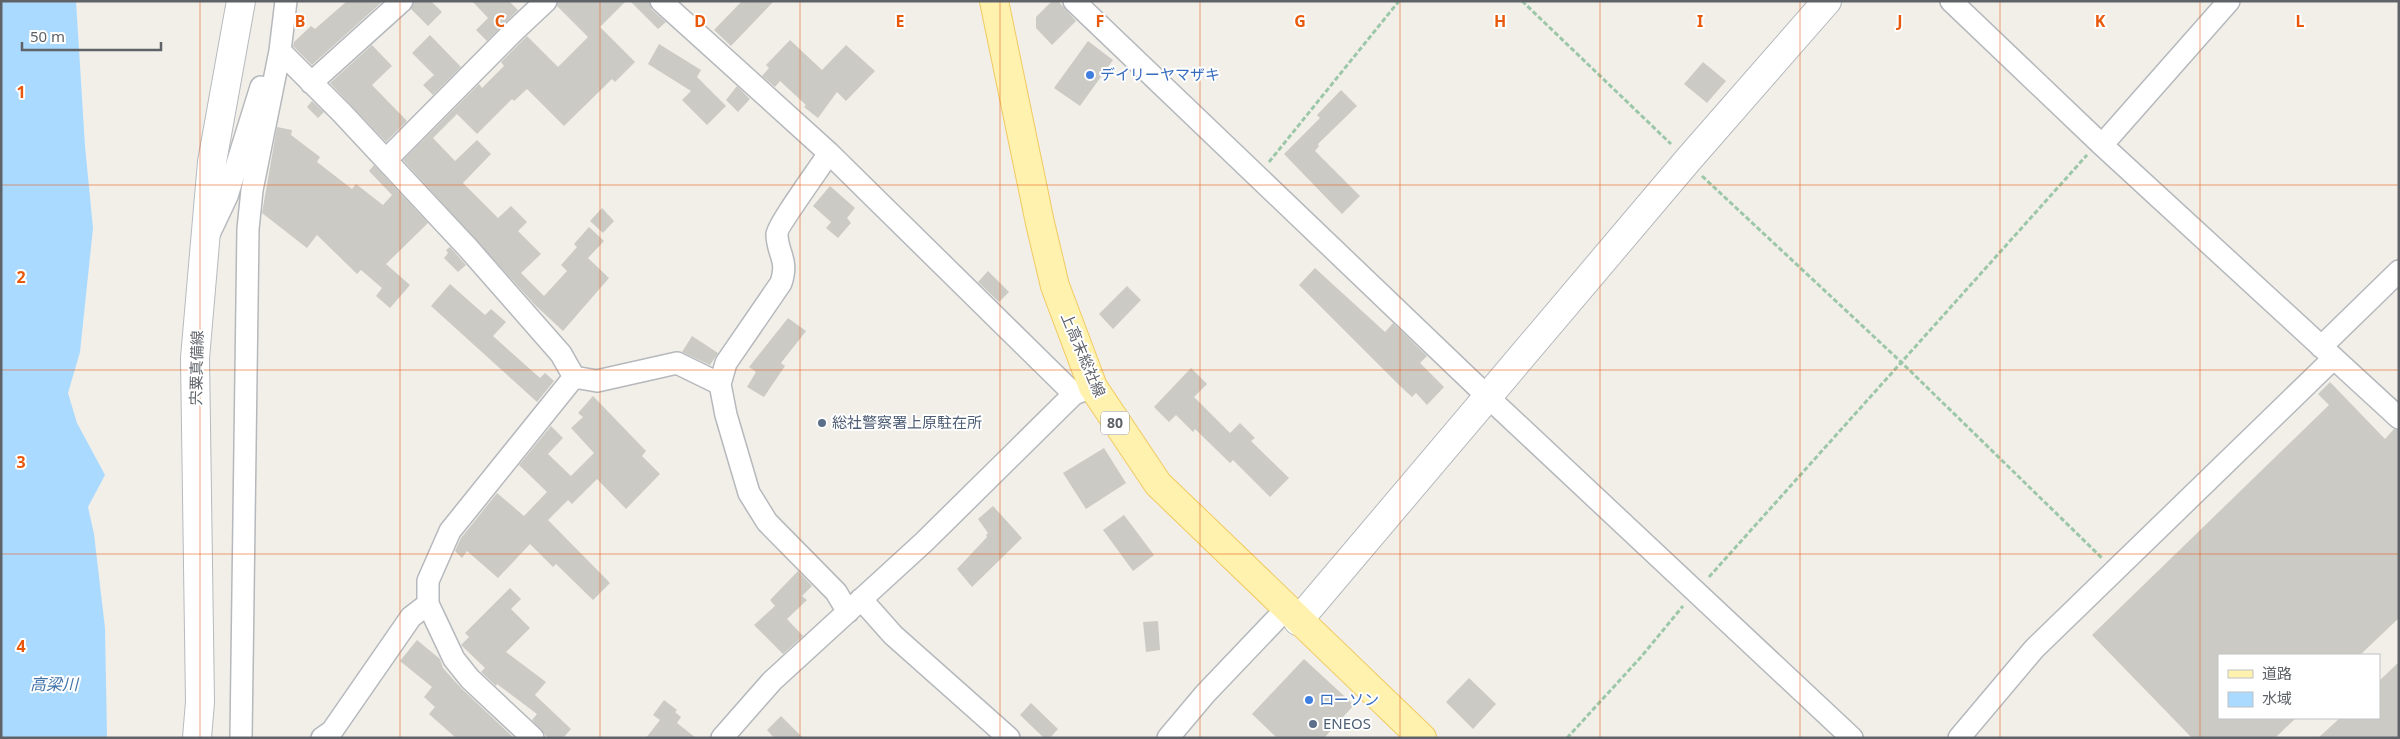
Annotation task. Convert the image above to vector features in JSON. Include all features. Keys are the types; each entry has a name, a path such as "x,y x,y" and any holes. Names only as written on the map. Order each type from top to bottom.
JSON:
{"main road":[{"name":"上高末総社線","path":"994,1 1040,223 1083,390 1158,484 1422,738"}],"street":[{"name":"宍粟真備線","path":"197,738 200,702 195,358 212,162 241,1"},
{"path":"241,738 248,229 252,190 280,51 286,1"},
{"path":"311,83 402,1"},
{"path":"386,160 546,1"},
{"path":"661,1 1083,390 855,606 772,681 722,738"},
{"path":"1074,1 1488,396 1852,738"},
{"path":"1168,738 1205,694 1292,615 1488,396 1688,160 1827,1"},
{"path":"1951,1 2100,144 2399,418"},
{"path":"2100,144 2229,1"},
{"path":"204,244 227,196 266,73 280,51"},
{"path":"280,51 386,160 530,318 561,354 574,377"},
{"path":"828,153 802,195 782,222 777,233 785,270 781,283 726,363 720,384 726,415 749,492 767,522 830,585 893,635 1009,738"},
{"path":"1959,738 2034,649 2328,353 2399,271"},
{"path":"574,377 597,381 677,363 720,384"},
{"path":"533,738 470,679 454,659 428,604 428,581 450,531 574,377"},
{"path":"322,738 332,731 412,617 428,604"}],"path":[{"path":"1257,176 1399,1"},
{"path":"1522,1 1688,160 1710,184 1900,361 2114,570"},
{"path":"1567,738 1641,657 1696,591 1900,361 2100,144"}],"water":[{"name":"高梁川","path":"1,1 76,1 85,146 93,228 80,352 68,393 77,423 105,475 88,507 94,534 105,628 107,738 1,738"}],"building":[{"path":"347,1 383,1 312,65 293,46 294,42 311,26 315,29"},
{"path":"414,1 431,1 442,12 428,26 411,9"},
{"path":"472,1 509,1 518,10 487,41 476,30 488,18"},
{"path":"558,1 626,1 600,27 635,62 615,82 612,79 564,126 527,89 514,101 512,99 477,134 457,114 433,138 455,161 477,140 491,154 463,183 498,218 511,206 527,222 518,231 541,254 521,273 544,296 567,271 561,265 577,247 574,244 589,227 604,241 588,258 609,278 563,331 535,305 403,160 479,84 482,88 504,66 501,62 527,36 558,67 588,37 557,6"},
{"path":"630,1 649,1 652,10 666,22 658,29"},
{"path":"742,1 774,1 731,46 714,30"},
{"path":"1052,1 1058,1 1076,21 1052,45 1036,28 1036,17"},
{"path":"430,35 461,67 433,95 423,85 434,75 412,53"},
{"path":"790,40 822,70 846,45 875,71 846,101 837,92 818,118 804,107 806,105 780,81 775,87 762,76 769,68 766,65"},
{"path":"1088,41 1113,60 1080,106 1054,88"},
{"path":"659,44 701,70 697,77 726,106 707,125 682,100 691,91 648,64"},
{"path":"372,45 392,66 372,85 407,121 386,142 330,83"},
{"path":"1703,62 1726,81 1707,103 1684,84"},
{"path":"737,86 750,99 738,112 726,100"},
{"path":"1341,90 1357,106 1318,144 1319,146 1315,151 1360,196 1342,214 1284,154 1320,118 1317,115"},
{"path":"312,101 324,112 318,118 307,107"},
{"path":"277,127 292,130 291,135 320,157 317,162 352,189 356,184 383,205 392,195 369,171 374,165 428,223 386,264 410,285 390,308 376,296 382,288 361,270 357,274 317,235 307,248 262,213"},
{"path":"830,186 855,208 847,218 851,223 838,238 826,228 831,222 813,206"},
{"path":"602,208 614,221 603,233 590,221"},
{"path":"450,247 466,265 458,272 444,258 448,253 446,250"},
{"path":"1315,268 1385,332 1393,323 1427,356 1420,363 1444,387 1427,405 1416,393 1412,397 1399,385 1299,285"},
{"path":"988,271 1009,292 999,302 978,282"},
{"path":"450,284 485,315 491,309 506,322 493,336 540,378 545,373 554,381 537,402 431,306"},
{"path":"1127,286 1141,300 1113,329 1099,314"},
{"path":"788,318 806,331 781,363 785,366 764,397 747,387 756,372 749,367"},
{"path":"692,336 718,353 710,365 682,352"},
{"path":"1191,368 1207,384 1194,397 1230,433 1240,423 1255,438 1251,441 1289,478 1270,497 1233,460 1230,463 1195,429 1193,432 1176,415 1169,422 1154,407"},
{"path":"2330,382 2385,439 2394,429 2399,430 2399,618 2361,654 2218,654 2218,719 2295,719 2275,738 2192,738 2092,635 2329,405 2318,394"},
{"path":"593,396 646,451 642,456 660,474 626,509 597,479 572,504 568,500 548,520 610,583 593,600 556,564 553,567 530,544 498,578 467,551 462,558 455,551 461,538 497,493 524,516 547,492 519,465 551,426 563,438 548,454 571,476 594,453 571,428 583,417 578,413"},
{"path":"1104,448 1126,483 1086,509 1063,473"},
{"path":"993,506 1022,538 972,587 957,569 987,537 988,533 978,519"},
{"path":"1124,515 1154,555 1133,571 1103,530"},
{"path":"798,571 812,586 802,596 807,600 787,619 803,636 783,654 754,625 775,606 770,600"},
{"path":"510,588 521,599 511,609 530,628 506,652 546,682 535,695 571,729 563,738 548,738 532,720 537,714 497,684 496,686 481,672 485,668 461,645 469,637 465,633"},
{"path":"1158,621 1160,650 1146,652 1143,622"},
{"path":"417,640 440,659 443,668 461,688 514,738 456,738 429,714 435,707 424,697 432,687 400,661"},
{"path":"1304,659 1354,705 1324,738 1277,738 1252,714"},
{"path":"2399,662 2399,738 2318,738 2339,719 2380,719 2380,680"},
{"path":"1469,678 1496,704 1473,729 1446,702"},
{"path":"664,700 677,710 675,712 681,717 677,723 696,738 646,738 660,720 653,715"},
{"path":"1031,703 1058,729 1050,738 1044,738 1020,715"},
{"path":"781,716 803,738 774,738 767,730"}],"place":[{"name":"デイリーヤマザキ","path":"1090,75"},
{"name":"総社警察署上原駐在所","path":"822,423"},
{"name":"ローソン","path":"1309,700"},
{"name":"ENEOS","path":"1313,724"}]}
